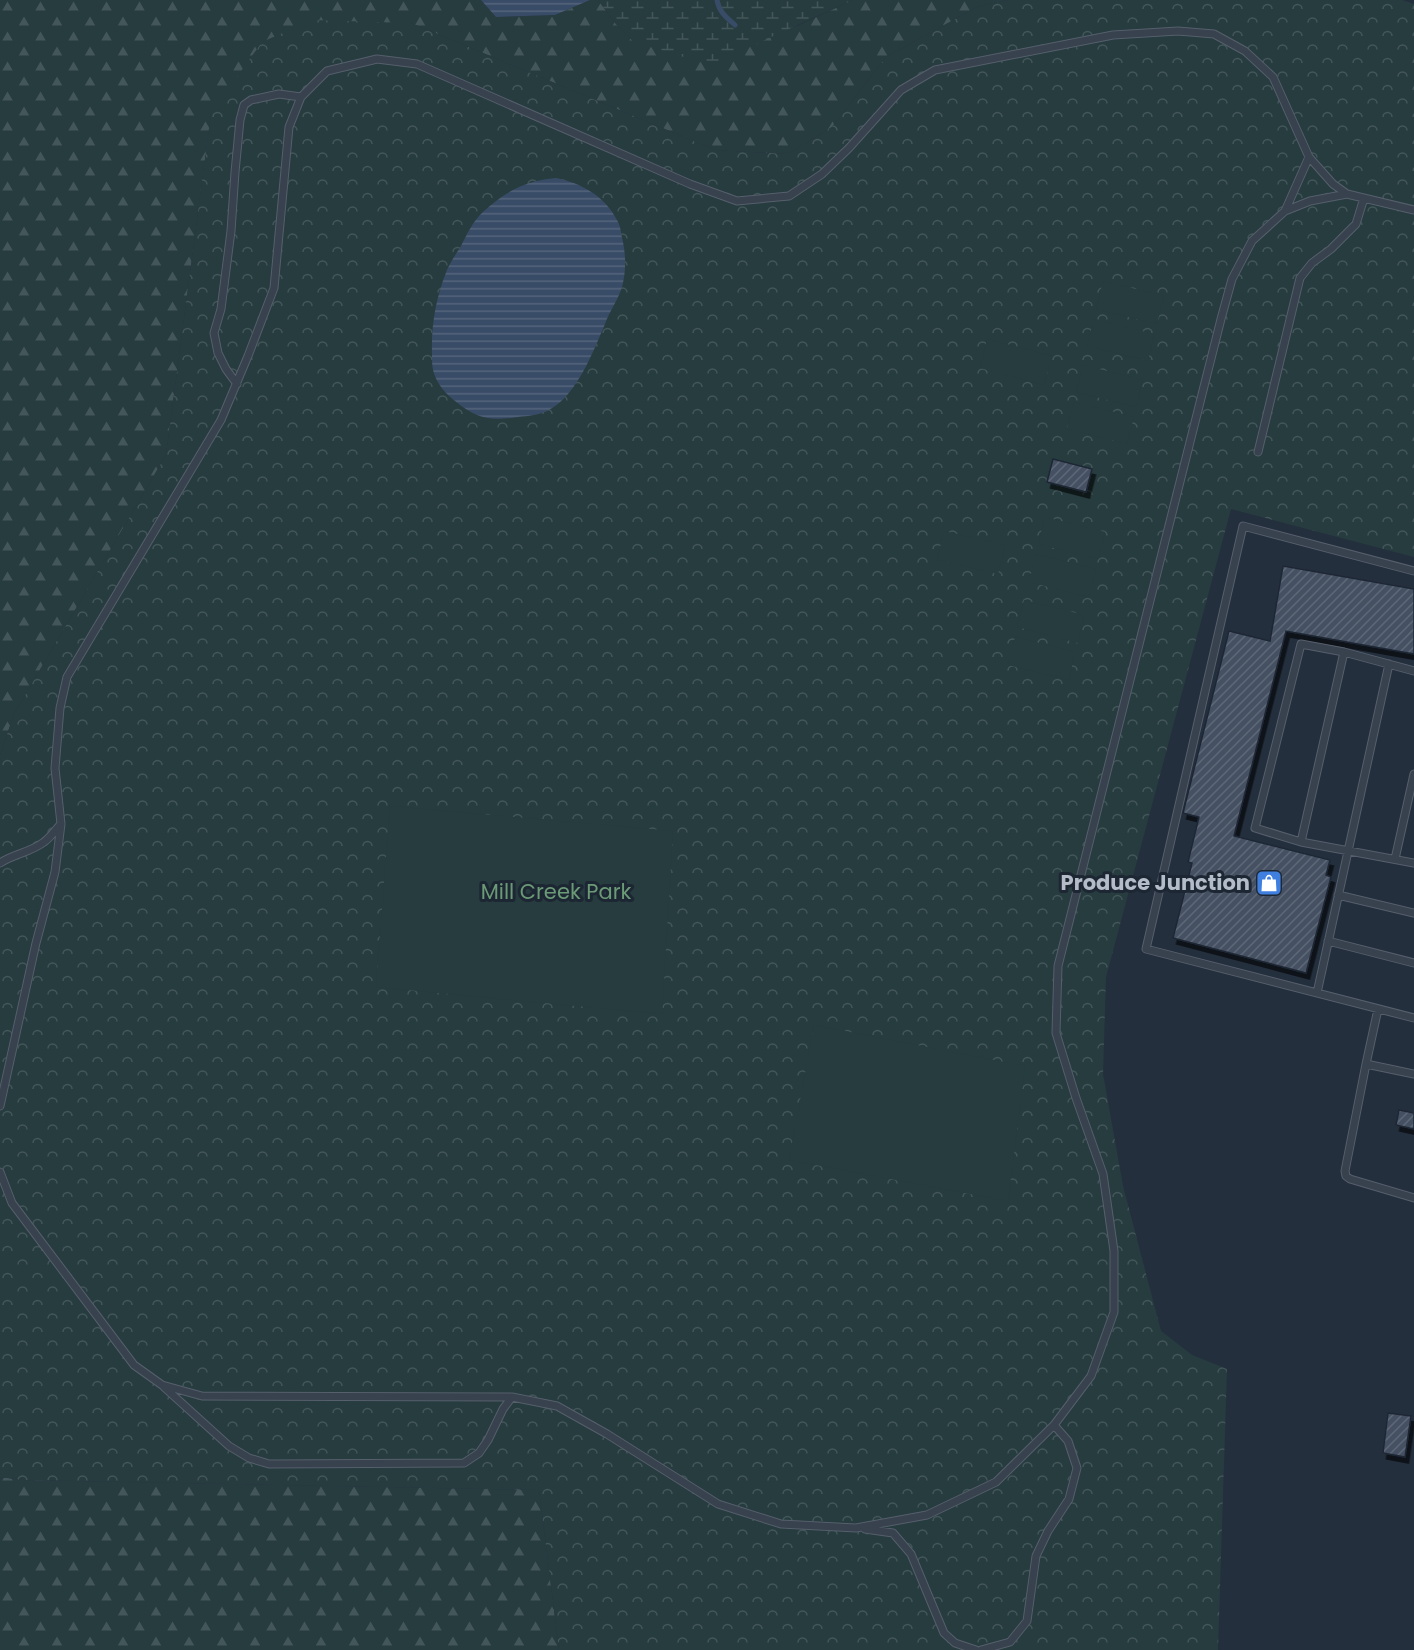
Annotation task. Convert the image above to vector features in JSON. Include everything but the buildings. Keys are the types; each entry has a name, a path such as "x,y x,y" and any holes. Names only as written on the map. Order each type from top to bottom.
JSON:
{"lane":[{"path":"0,1106 36,943 56,872 61,824 55,768 60,708 67,677 221,420 237,384 274,288 288,128 300,97 327,71 376,58 417,64 690,184 737,201 789,196 822,174 849,148 901,90 935,70 1113,35 1178,31 1214,34 1245,51 1273,77 1309,157 1333,184 1347,194 1414,210"},
{"path":"237,384 226,369 218,352 214,333 221,309 231,231 240,120 244,105 251,100 279,94 300,97"},
{"path":"1285,211 1309,157"},
{"path":"856,1528 927,1515 996,1482 1054,1425 1091,1376 1114,1312 1114,1251 1103,1174 1056,1033 1058,966 1232,279 1252,241 1285,211 1310,201 1347,194"},
{"path":"1258,452 1300,278 1312,263 1331,249 1356,224 1364,198"},
{"path":"1414,571 1243,526 1146,949 1414,1018"},
{"path":"1414,671 1344,652 1301,644 1255,828 1301,842 1414,863"},
{"path":"1301,842 1344,652"},
{"path":"1317,993 1389,664"},
{"path":"1395,859 1414,774"},
{"path":"0,863 45,842 61,824"},
{"path":"1338,895 1414,913"},
{"path":"1329,941 1414,963"},
{"path":"1378,1009 1345,1171 1346,1176 1350,1179 1414,1198"},
{"path":"1366,1064 1414,1074"},
{"path":"0,1172 12,1203 134,1365 162,1385 229,1446 249,1458 270,1464 464,1463 479,1453 512,1397"},
{"path":"162,1385 202,1396 512,1397 557,1406 607,1434 718,1504 781,1524 856,1528 893,1533 911,1554 944,1633 955,1643 976,1650"},
{"path":"981,1650 1010,1642 1027,1621 1036,1556 1069,1499 1077,1468 1068,1441 1054,1425"}],"green space":[{"path":"0,0 481,0 496,17 555,15 590,0 598,0 616,24 634,42 797,26 853,0 1008,0 979,6 886,57 832,127 788,154 715,150 411,23 211,114 166,455 14,714 0,755"},
{"path":"598,0 853,0 710,65 634,42 616,24"},
{"name":"Mill Creek Park","path":"1008,0 1402,0 1414,4 1414,557 1231,509 1106,977 1103,1074 1123,1186 1161,1331 1192,1355 1227,1369 1218,1650 559,1650 539,1490 22,1480 0,1477 0,755 14,714 166,455 211,113 262,42 312,20 411,23 715,150 788,154 832,127 886,57 979,6"},
{"path":"1103,281 1164,296 1157,324 1096,309"},
{"path":"1094,319 1154,334 1148,361 1087,346"},
{"path":"987,339 1052,356 1044,385 980,368"},
{"path":"1083,365 1143,380 1136,407 1076,392"},
{"path":"1074,402 1134,417 1127,444 1067,429"},
{"path":"1045,517 1105,532 1098,559 1038,544"},
{"path":"944,531 1005,545 998,574 937,560"},
{"path":"1036,554 1096,569 1089,597 1029,582"},
{"path":"1024,600 1084,615 1078,643 1017,627"},
{"path":"1015,637 1075,652 1069,680 1008,665"},
{"path":"390,806 673,831 662,1014 376,987"},
{"path":"814,1025 1025,1066 1008,1201 789,1160"},
{"path":"0,1477 22,1480 539,1490 559,1650 0,1650"}],"water":[{"path":"481,0 590,0 555,15 496,17"},
{"path":"556,178 574,183 599,197 612,212 619,225 624,248 625,270 619,296 583,372 576,384 559,403 545,412 534,415 499,419 477,415 446,393 434,373 432,332 440,290 450,264 473,224 483,212 516,188 535,181"}],"waterway":[{"path":"717,0 721,11 735,25"}],"place":[{"name":"Produce Junction","path":"1269,883"}]}
